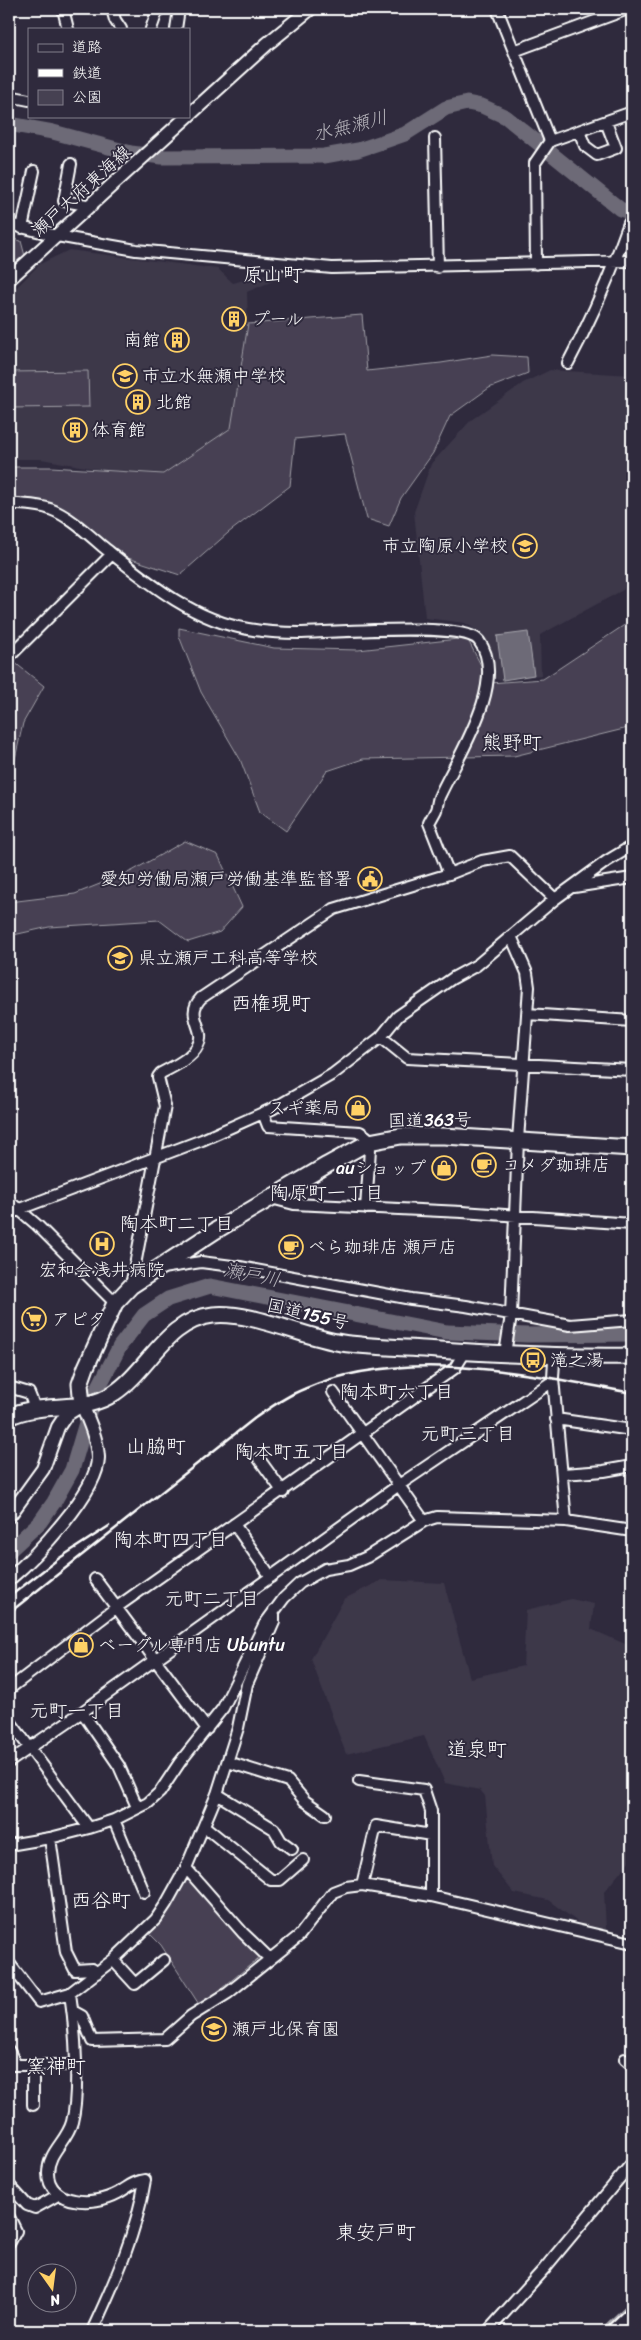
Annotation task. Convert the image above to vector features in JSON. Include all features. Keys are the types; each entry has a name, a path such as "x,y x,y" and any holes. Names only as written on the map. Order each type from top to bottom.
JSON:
{"highway":[{"name":"国道363号","path":"82,1405 80,1384 115,1303 131,1286 271,1198 369,1142 401,1136 518,1140 632,1148"},
{"name":"国道155号","path":"9,1416 35,1408 101,1402 116,1392 173,1334 186,1324 212,1315 236,1316 342,1343 465,1352 506,1350 558,1357 632,1356"}],"main road":[{"name":"瀬戸大府東海線","path":"190,110 310,9"},
{"name":"瀬戸大府東海線","path":"9,279 153,150 178,120"},
{"path":"9,1516 43,1469 58,1426 66,1415 82,1405 98,1457 95,1469 72,1512 28,1564 9,1580"}],"street":[{"path":"63,9 68,28"},
{"path":"112,9 114,20 120,28"},
{"path":"151,28 158,9"},
{"path":"176,28 179,9"},
{"path":"497,9 549,142"},
{"path":"514,51 628,9"},
{"path":"9,96 28,100"},
{"path":"536,264 535,163 549,142 632,112"},
{"path":"579,131 585,146 598,156 616,148 606,122"},
{"path":"435,138 438,267"},
{"path":"71,164 64,201 92,206"},
{"path":"22,228 34,171"},
{"path":"568,363 589,324 616,262 629,223"},
{"path":"9,224 56,236 136,250 307,267 438,267 632,261"},
{"path":"9,503 50,509 77,526 181,604 207,616 245,629 301,633 413,629 472,635 479,640 486,657 488,672 481,706 462,755 438,798 437,809 429,823 449,874"},
{"path":"9,653 13,653 112,554"},
{"path":"14,1211 154,1159 263,1113 333,1074 381,1037 398,1016 453,978 477,965 555,899 632,846"},
{"path":"131,1286 165,1106 158,1077 161,1073 194,1052 199,1044 200,1034 194,1015 196,1003 201,998 334,909 449,874 482,861 510,856 555,899"},
{"path":"570,888 632,878"},
{"path":"506,1350 510,1318 518,1140 529,987 527,974 511,936"},
{"path":"527,1014 632,1022"},
{"path":"381,1037 407,1058 632,1070"},
{"path":"263,1113 268,1126 360,1132 367,1137 369,1142 366,1208"},
{"path":"271,1198 294,1204 632,1224"},
{"path":"9,1201 14,1211 115,1303"},
{"path":"157,1269 201,1262 240,1267 411,1299 466,1306 510,1318 570,1325 632,1320"},
{"path":"9,1689 117,1607 234,1524 283,1492 362,1432 455,1368 465,1352"},
{"path":"558,1357 554,1361 553,1381 566,1521"},
{"path":"9,1762 82,1712 399,1485 553,1381"},
{"path":"9,1387 29,1393 35,1408"},
{"path":"333,1392 424,1521"},
{"path":"556,1418 632,1430"},
{"path":"259,1459 283,1492"},
{"path":"563,1474 604,1471 632,1466"},
{"path":"9,1845 50,1838 89,1828 114,1820 148,1803 160,1792 180,1762 223,1708 264,1625 274,1610 300,1583 325,1569 349,1565 366,1558 424,1521 437,1517 566,1521 632,1531"},
{"path":"234,1524 271,1576"},
{"path":"96,1579 207,1729"},
{"path":"9,1963 39,2002 70,1993 113,1960 156,1919 186,1868 217,1794 238,1728 247,1684 274,1622 274,1610"},
{"path":"82,1712 119,1766 137,1808"},
{"path":"9,1720 89,1828"},
{"path":"228,1762 288,1781 305,1801 325,1815"},
{"path":"359,1781 424,1790 431,1811 431,1896"},
{"path":"217,1794 274,1829 281,1841 292,1849"},
{"path":"114,1820 144,1892"},
{"path":"204,1826 272,1880 280,1880 303,1860"},
{"path":"362,1885 376,1826 431,1835"},
{"path":"50,1838 66,1952 75,1970 92,1969 97,1973"},
{"path":"186,1868 243,1933 270,1959"},
{"path":"73,2011 82,2016 92,2041 165,2039 191,2016 228,1993 299,1936 332,1892 346,1887 362,1885 431,1896 632,1943"},
{"path":"113,1960 135,1984 164,1960"},
{"path":"70,1993 73,2011 75,2096 71,2123 53,2152 50,2162 49,2182 58,2194 73,2200 96,2200 117,2194 138,2181 145,2180 142,2199 114,2283 92,2331"},
{"path":"9,2051 12,2065 75,2065"},
{"path":"33,2065 33,2105"},
{"path":"488,2331 544,2270 632,2163"},
{"path":"9,2185 27,2205 35,2208 58,2194"},
{"path":"9,2218 16,2231 9,2244"},
{"path":"611,2331 632,2311"}],"shaded area":[{"name":"市立水無瀬中学校","path":"69,250 218,269 233,283 292,266 307,267 247,292 248,324 233,430 163,474 102,470 41,459 9,459 9,295 40,264"},
{"name":"市立陶原小学校","path":"550,370 632,375 632,580 623,590 540,635 541,675 498,680 494,678 485,636 465,623 425,618 414,512 431,464 471,420 523,383"},
{"path":"528,632 534,675 503,680 497,636"},
{"path":"382,1580 444,1583 470,1678 523,1666 526,1610 571,1599 594,1604 591,1629 632,1647 632,1858 604,1892 606,1929 583,1926 548,1900 514,1893 492,1866 485,1796 480,1790 445,1783 424,1736 346,1754 311,1659 344,1599"}],"green space":[{"path":"9,238 21,241 25,256 9,273"},
{"path":"362,315 367,371 492,355 527,357 528,373 489,388 450,416 433,453 401,498 389,526 367,519 345,434 295,439 290,486 228,533 180,575 122,556 57,505 9,500 9,467 51,467 163,474 231,428 248,324"},
{"path":"88,371 89,407 9,408 9,372"},
{"path":"632,620 632,727 514,756 363,759 327,771 286,831 260,812 240,759 201,692 179,636 179,628 274,648 358,650 467,638 490,683 543,679"},
{"path":"9,658 44,686 23,723 9,786"},
{"path":"185,841 218,855 242,907 220,932 188,942 159,920 49,927 9,936 9,902 75,894 132,871"},
{"path":"187,1874 260,1957 200,2006 161,1945 146,1930"}],"waterway":[{"name":"水無瀬川","path":"9,124 53,132 131,153 162,157 324,156 358,150 405,134 446,108 467,103 482,106 506,117 620,209 632,213"},
{"name":"瀬戸川","path":"9,1551 40,1522 72,1470 94,1396 120,1346 144,1315 168,1299 210,1286 447,1332 527,1335 632,1334"},
{"path":"600,2331 632,2301"}],"railway":[{"path":"9,1613 255,1418 285,1398 304,1389 342,1376 383,1369 424,1366 509,1372 632,1393"},
{"path":"9,1597 58,1559 109,1526"}],"place":[{"name":"プール","path":"234,319"},
{"name":"南館","path":"177,340"},
{"name":"市立水無瀬中学校","path":"125,376"},
{"name":"北館","path":"138,402"},
{"name":"体育館","path":"75,430"},
{"name":"市立陶原小学校","path":"525,546"},
{"name":"愛知労働局瀬戸労働基準監督署","path":"370,879"},
{"name":"県立瀬戸工科高等学校","path":"120,958"},
{"name":"スギ薬局","path":"358,1108"},
{"name":"コメダ珈琲店","path":"484,1165"},
{"name":"auショップ","path":"444,1168"},
{"name":"宏和会浅井病院","path":"102,1244"},
{"name":"べら珈琲店 瀬戸店","path":"291,1247"},
{"name":"アピタ","path":"34,1319"},
{"name":"滝之湯","path":"533,1360"},
{"name":"ベーグル専門店 Ubuntu","path":"81,1645"},
{"name":"瀬戸北保育園","path":"214,2029"}],"district":[{"name":"原山町","path":"273,274"},
{"name":"熊野町","path":"512,742"},
{"name":"西権現町","path":"271,1003"},
{"name":"陶原町一丁目","path":"327,1192"},
{"name":"陶本町二丁目","path":"177,1223"},
{"name":"陶本町六丁目","path":"397,1391"},
{"name":"元町三丁目","path":"468,1433"},
{"name":"山脇町","path":"156,1446"},
{"name":"陶本町五丁目","path":"292,1451"},
{"name":"陶本町四丁目","path":"171,1539"},
{"name":"元町二丁目","path":"212,1598"},
{"name":"元町一丁目","path":"77,1710"},
{"name":"道泉町","path":"477,1749"},
{"name":"西谷町","path":"101,1900"},
{"name":"窯神町","path":"56,2066"},
{"name":"東安戸町","path":"376,2232"}]}
